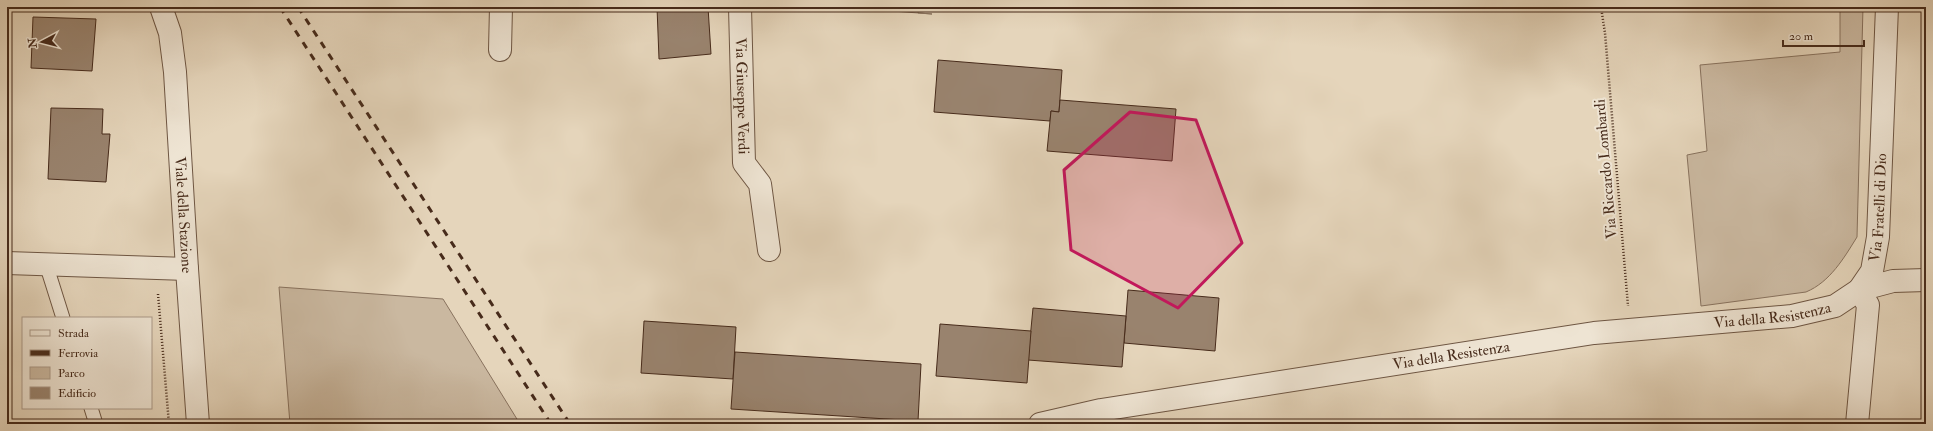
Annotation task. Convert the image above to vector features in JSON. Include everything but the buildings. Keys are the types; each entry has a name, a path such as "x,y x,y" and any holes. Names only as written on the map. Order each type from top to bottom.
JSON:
{"street":[{"name":"Viale della Stazione","path":"161,7 170,33 175,72 186,269 198,424"},
{"path":"500,50 501,7"},
{"name":"Via Giuseppe Verdi","path":"740,7 744,163 760,184 769,250"},
{"name":"Via Fratelli di Dio","path":"1859,290 1872,271 1878,237 1887,7"},
{"path":"7,263 186,269"},
{"path":"1857,424 1868,305 1859,290 1893,281 1926,280"},
{"name":"Via della Resistenza","path":"1040,424 1101,410 1594,333 1792,316 1835,306 1859,290"}],"lane":[{"path":"46,264 63,317"},
{"path":"91,409 96,424"}],"path":[{"name":"Via Riccardo Lombardi","path":"1601,7 1605,34 1630,330"},
{"path":"156,267 169,424"}],"highlighted area":[{"path":"1130,112 1196,120 1242,243 1178,308 1071,250 1064,170"}],"green space":[{"path":"839,7 918,7 918,13"},
{"path":"1840,7 1863,7 1857,237 1836,269 1815,288 1806,292 1701,306 1687,155 1707,151 1700,65 1840,52"},
{"path":"279,287 443,299 520,424 290,424"}],"railway":[{"path":"280,7 551,424"},
{"path":"298,7 570,424"}]}
